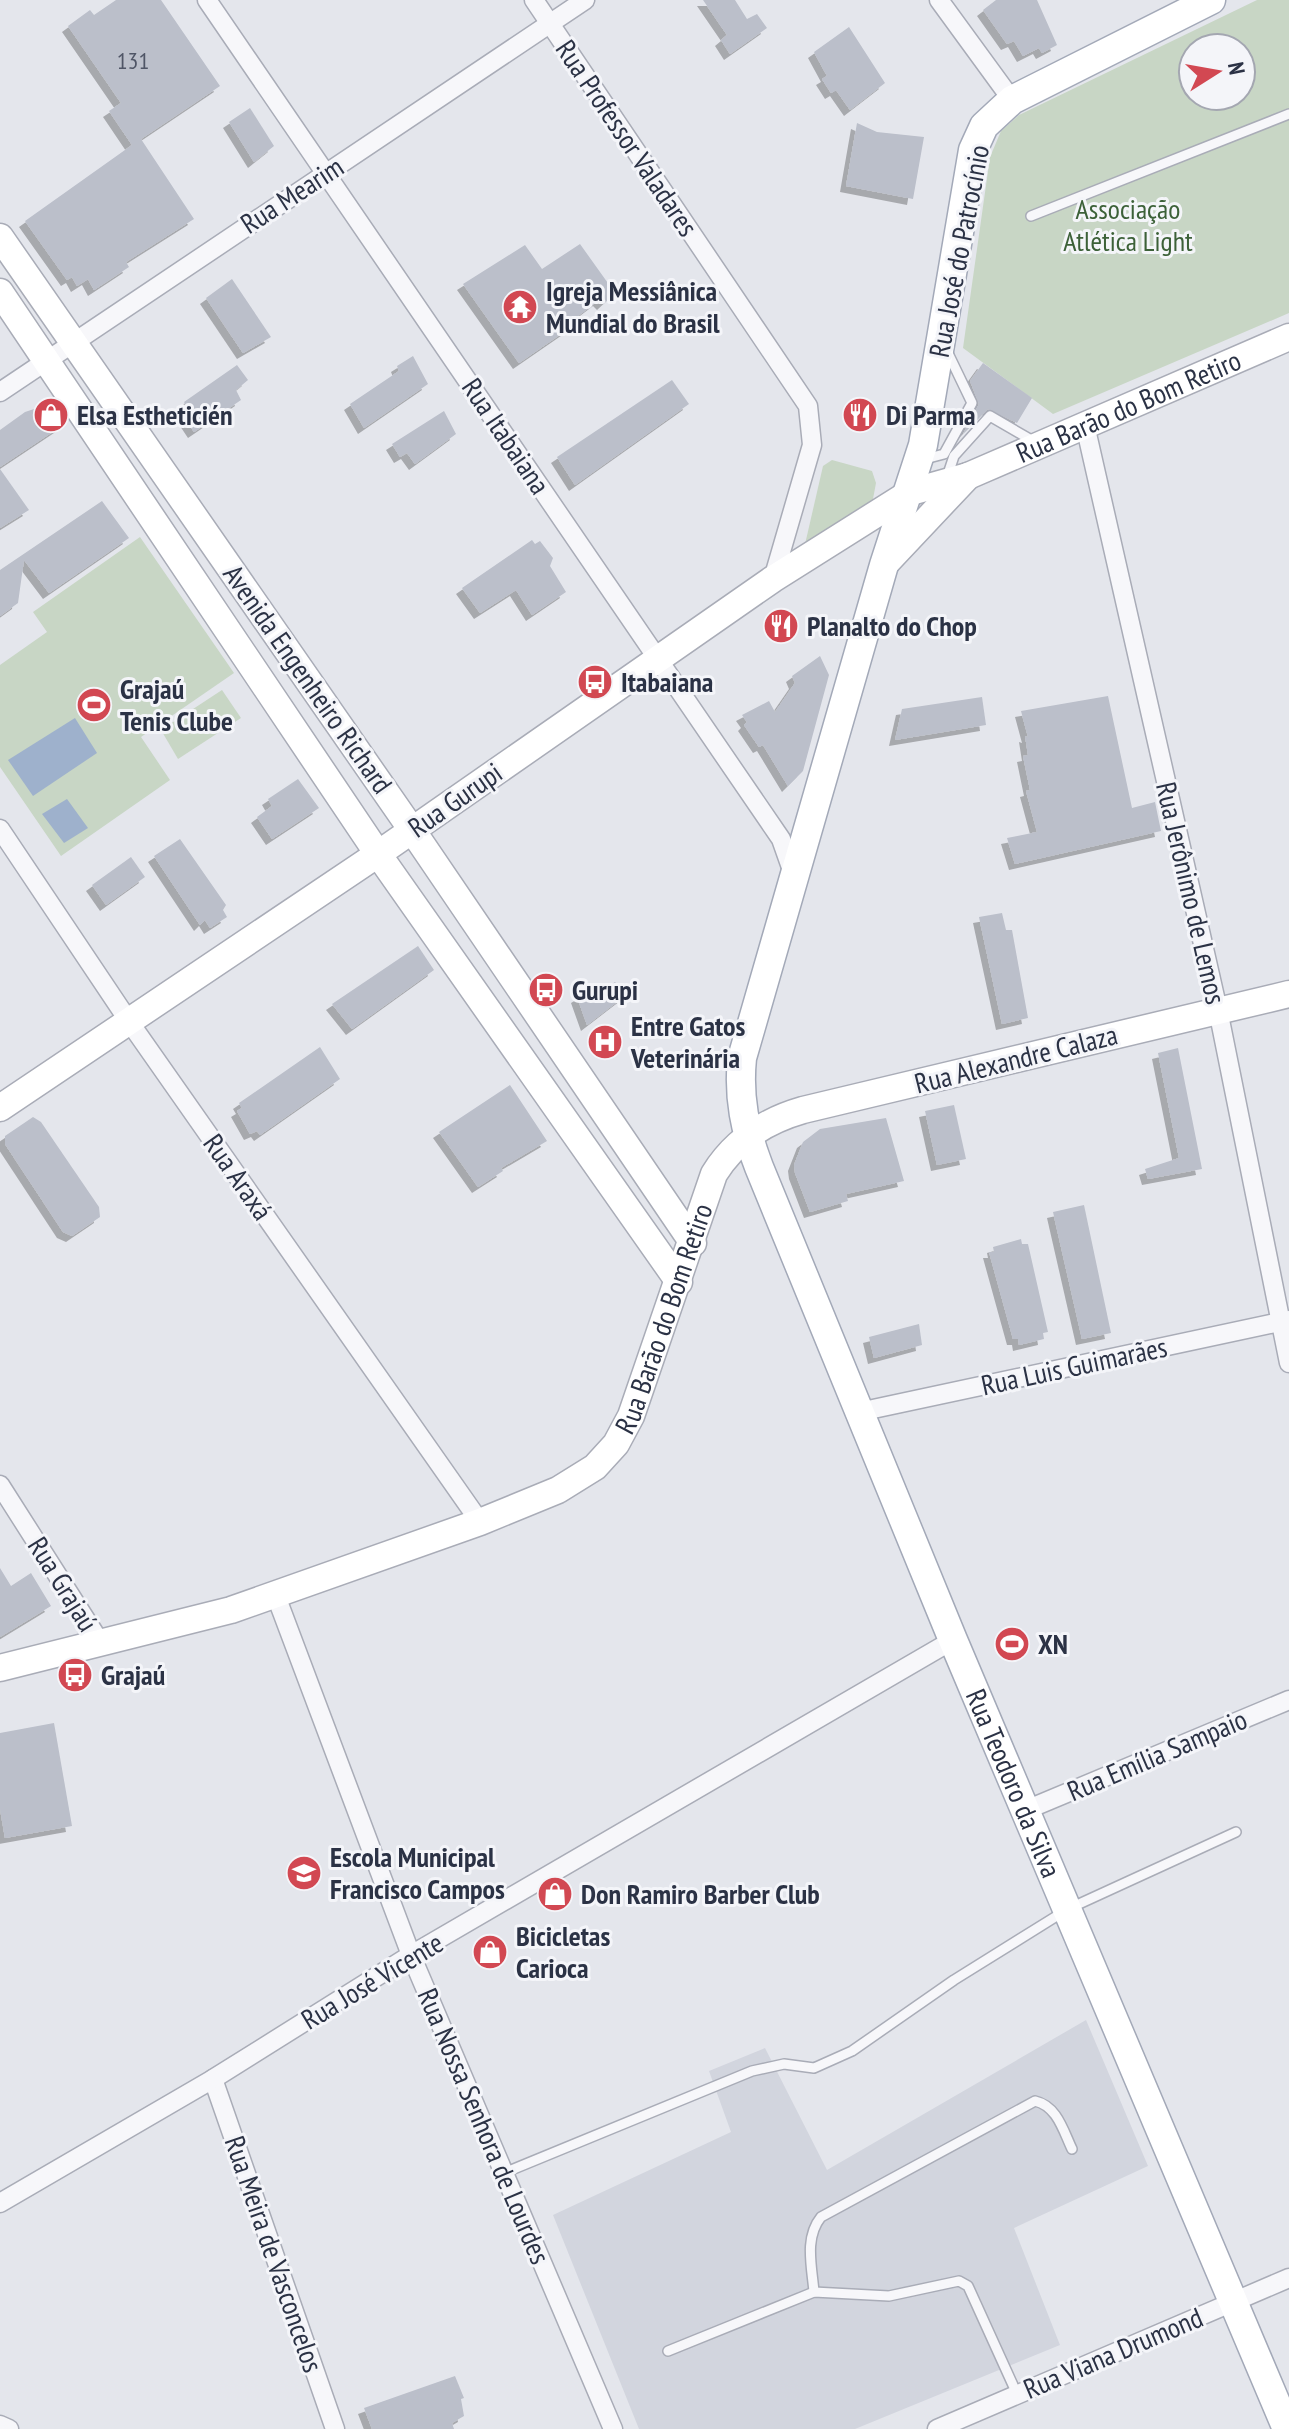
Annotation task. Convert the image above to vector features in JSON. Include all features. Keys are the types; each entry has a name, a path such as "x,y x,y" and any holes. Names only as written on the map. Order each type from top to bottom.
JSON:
{"main road":[{"name":"Rua José do Patrocínio","path":"911,492 942,338 973,150 984,126 1012,100 1211,0"},
{"name":"Avenida Engenheiro Richard","path":"0,237 412,830 693,1243"},
{"name":"Avenida Engenheiro Richard","path":"0,292 378,854 679,1282"},
{"name":"Rua Barão do Bom Retiro","path":"0,1668 276,1596 480,1522 558,1490 595,1467 616,1444 631,1416 693,1243 714,1174 747,1136 740,1080 742,1058 884,565 911,492 957,479 1040,445 1289,337"},
{"name":"Rua Barão do Bom Retiro","path":"884,565 957,479"},
{"name":"Rua Gurupi","path":"0,1108 378,854 773,579 911,492"},
{"name":"Rua Alexandre Calaza","path":"747,1136 803,1110 1289,994"},
{"name":"Rua Teodoro da Silva","path":"747,1136 953,1640 1287,2429"}],"street":[{"name":"Rua Itabaiana","path":"207,0 781,839 794,878"},
{"name":"Rua Professor Valadares","path":"534,0 808,406 812,445 773,579"},
{"name":"Rua Mearim","path":"0,392 585,0"},
{"path":"939,0 1012,100"},
{"name":"Rua Jerônimo de Lemos","path":"1085,425 1218,1010 1285,1321 1289,1363"},
{"name":"Rua Araxá","path":"0,829 128,1020 480,1522"},
{"name":"Rua Luis Guimarães","path":"859,1412 1285,1321"},
{"name":"Rua Grajaú","path":"0,1485 100,1642"},
{"name":"Rua Nossa Senhora de Lourdes","path":"276,1596 411,1955 613,2429"},
{"name":"Rua José Vicente","path":"0,2203 213,2079 411,1955 953,1640"},
{"name":"Rua Emília Sampaio","path":"1026,1810 1289,1700"},
{"name":"Rua Meira de Vasconcelos","path":"213,2079 335,2429"},
{"name":"Rua Viana Drumond","path":"937,2429 1289,2278"},
{"path":"0,2425 9,2429"}],"lane":[{"path":"1031,216 1289,114"},
{"path":"919,461 944,454 972,403 942,338"},
{"path":"957,479 954,456 990,416 1040,445"},
{"path":"504,2173 752,2071 784,2064 814,2068 852,2051 954,1980 1068,1909 1236,1832"},
{"path":"814,2292 810,2241 813,2226 821,2217 1035,2101 1047,2104 1056,2115 1072,2149"},
{"path":"668,2351 814,2292 889,2296 959,2281 968,2286 1017,2394"}],"shaded area":[{"path":"1086,2020 1148,2166 1014,2228 1060,2345 855,2429 639,2429 553,2215 731,2132 709,2071 765,2048 827,2170"}],"green space":[{"name":"Associação Atlética Light","path":"1257,0 1289,0 1289,313 1053,414 963,348 990,157 1001,131 1019,115 1177,39 1177,112 1257,112 1257,32 1191,32"},
{"path":"832,460 872,471 876,483 870,515 803,553 823,466"},
{"name":"Grajaú Tenis Clube","path":"140,537 234,673 141,737 170,780 61,856 0,767 0,665 47,632 33,612"},
{"path":"222,690 241,718 178,759 161,730"}],"water":[{"path":"75,718 97,753 33,796 8,760"},
{"path":"67,799 88,828 64,843 42,814"}],"building":[{"path":"116,0 161,0 220,86 141,139 194,219 126,262 129,267 94,290 88,279 77,286 72,277 67,280 25,221 132,145 109,111 121,103 68,26 90,10 94,15"},
{"path":"703,0 735,0 747,19 757,14 767,28 730,54 721,40 727,35"},
{"path":"996,0 1037,0 1057,45 1042,53 1039,48 1023,56 1014,41 1007,44 983,10"},
{"path":"849,27 885,83 850,110 836,90 831,93 822,79 827,76 814,52"},
{"path":"250,108 274,146 254,162 229,122"},
{"path":"857,123 877,132 924,137 913,199 846,186"},
{"path":"580,244 615,293 603,304 599,300 574,319 577,323 519,363 463,284 525,245 542,269"},
{"path":"232,279 271,337 243,353 206,298"},
{"path":"413,356 428,384 364,428 350,404 399,371 397,366"},
{"path":"983,363 1032,398 1017,423 988,409 963,434 979,404 970,381"},
{"path":"237,365 248,380 236,390 241,400 194,432 184,417 191,412 184,402"},
{"path":"672,380 689,404 575,485 557,457"},
{"path":"43,406 55,408 66,423 0,467 0,430 25,412"},
{"path":"444,411 456,434 415,464 407,453 400,457 392,444"},
{"path":"0,469 29,510 0,528"},
{"path":"102,501 129,538 49,593 24,560 18,603 0,616 0,570"},
{"path":"532,540 535,544 540,541 553,558 550,566 566,592 532,615 516,590 480,613 462,588"},
{"path":"820,656 829,675 803,771 788,786 763,745 759,747 744,725 747,722 742,715 769,701 775,712 795,683 792,676"},
{"path":"1108,696 1132,808 1155,802 1161,831 1015,864 1007,838 1037,832 1026,791 1030,790 1023,756 1028,755 1025,736 1028,737 1021,711"},
{"path":"982,697 986,725 895,740 902,709"},
{"path":"298,779 319,808 272,839 257,817 272,806 268,799"},
{"path":"180,839 226,905 223,910 227,917 210,928 205,920 200,925 154,856"},
{"path":"131,857 145,877 106,905 92,885"},
{"path":"1002,913 1006,930 1012,930 1028,1018 1002,1024 979,917"},
{"path":"418,946 434,970 352,1029 332,1004"},
{"path":"615,982 626,995 587,1025 577,997 597,985 601,991"},
{"path":"320,1047 340,1079 260,1135 257,1131 250,1134 237,1111 242,1108 239,1103"},
{"path":"1178,1048 1202,1169 1148,1179 1145,1169 1179,1158 1158,1053"},
{"path":"510,1085 547,1141 501,1168 503,1171 478,1187 439,1132"},
{"path":"954,1105 966,1159 937,1165 925,1111"},
{"path":"33,1117 41,1122 99,1207 100,1217 72,1236 63,1232 5,1144 5,1136"},
{"path":"886,1118 904,1181 846,1194 848,1201 810,1212 794,1165 803,1142 820,1129"},
{"path":"1084,1205 1111,1333 1082,1339 1053,1212"},
{"path":"1021,1239 1022,1244 1028,1244 1048,1332 1043,1333 1044,1339 1019,1345 1018,1339 1013,1339 989,1252 994,1252 993,1247"},
{"path":"919,1324 922,1345 874,1358 869,1337"},
{"path":"0,1568 11,1586 31,1573 51,1606 0,1637"},
{"path":"54,1723 72,1826 5,1838 0,1809 0,1733"},
{"path":"455,2376 464,2398 461,2399 464,2416 452,2423 454,2429 372,2429 364,2408"}],"place":[{"name":"Igreja Messiânica Mundial do Brasil","path":"520,307"},
{"name":"Elsa Estheticién","path":"51,415"},
{"name":"Di Parma","path":"860,415"},
{"name":"Planalto do Chop","path":"781,626"},
{"name":"Itabaiana","path":"595,682"},
{"name":"Grajaú Tenis Clube","path":"94,705"},
{"name":"Gurupi","path":"546,990"},
{"name":"Entre Gatos Veterinária","path":"605,1042"},
{"name":"XN","path":"1012,1644"},
{"name":"Grajaú","path":"75,1675"},
{"name":"Escola Municipal Francisco Campos","path":"304,1873"},
{"name":"Don Ramiro Barber Club","path":"555,1894"},
{"name":"Bicicletas Carioca","path":"490,1952"}]}
